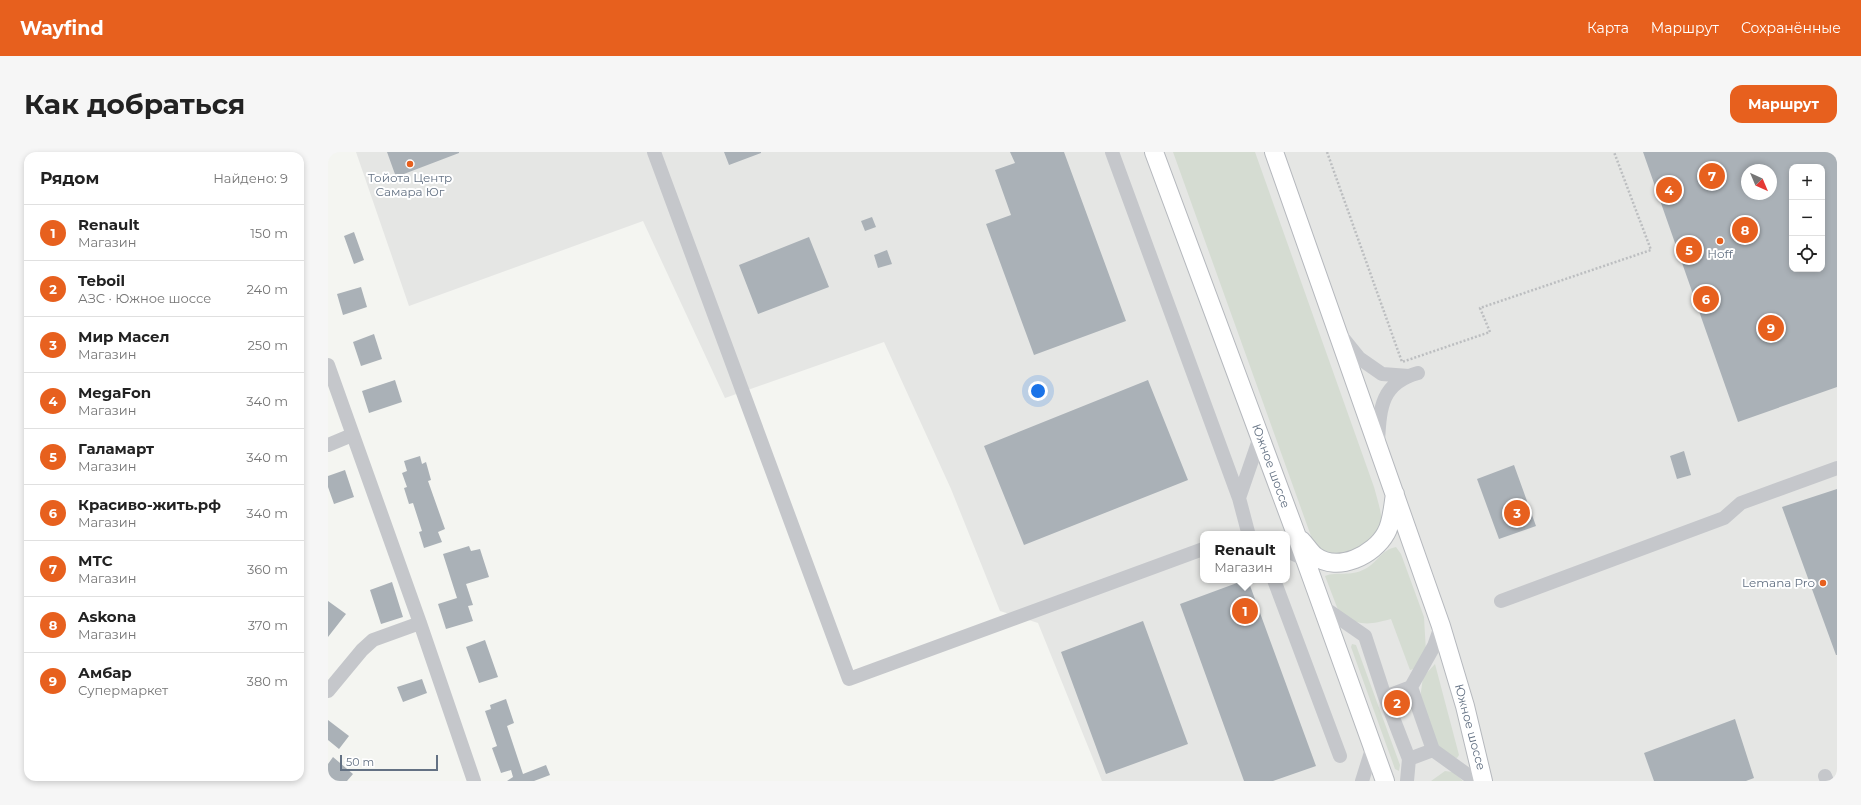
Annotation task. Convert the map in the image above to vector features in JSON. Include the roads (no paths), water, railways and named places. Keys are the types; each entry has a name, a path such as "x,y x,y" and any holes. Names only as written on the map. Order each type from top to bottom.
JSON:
{"main road":[{"name":"Южное шоссе","path":"1154,152 1323,607 1385,781"},
{"name":"Южное шоссе","path":"1274,152 1396,494 1441,626 1465,706 1484,781"},
{"path":"1296,534 1315,556 1330,563 1361,557 1373,549 1387,532 1396,494"}],"street":[{"path":"654,152 849,679 1200,550"},
{"path":"1112,152 1239,498 1247,531"},
{"path":"1338,331 1359,358 1382,374 1413,374 1394,384 1386,396 1380,416 1378,444"},
{"path":"328,365 352,436 420,623 474,781"},
{"path":"328,445 352,436"},
{"path":"1239,498 1260,437"},
{"path":"1500,601 1724,518 1741,503 1837,468"},
{"path":"1290,553 1305,559"},
{"path":"1275,583 1340,756"},
{"path":"1323,607 1365,636 1385,697 1409,759 1407,781"},
{"path":"328,691 362,650 373,640 420,623"},
{"path":"1385,697 1411,687 1434,646 1441,626"},
{"path":"1411,687 1433,750 1449,760 1476,781"},
{"path":"1362,781 1372,746"},
{"path":"1409,759 1433,750"}],"place":[{"name":"Тойота Центр Самара Юг","path":"410,164"},
{"name":"МТС","path":"1712,176"},
{"name":"MegaFon","path":"1669,190"},
{"name":"Askona","path":"1745,230"},
{"name":"Hoff","path":"1720,241"},
{"name":"Галамарт","path":"1689,250"},
{"name":"Красиво-жить.рф","path":"1706,299"},
{"name":"Амбар","path":"1771,328"},
{"name":"Мир Масел","path":"1517,513"},
{"name":"Lemana Pro","path":"1823,583"},
{"name":"Renault","path":"1245,611"},
{"name":"Teboil","path":"1397,703"}]}
